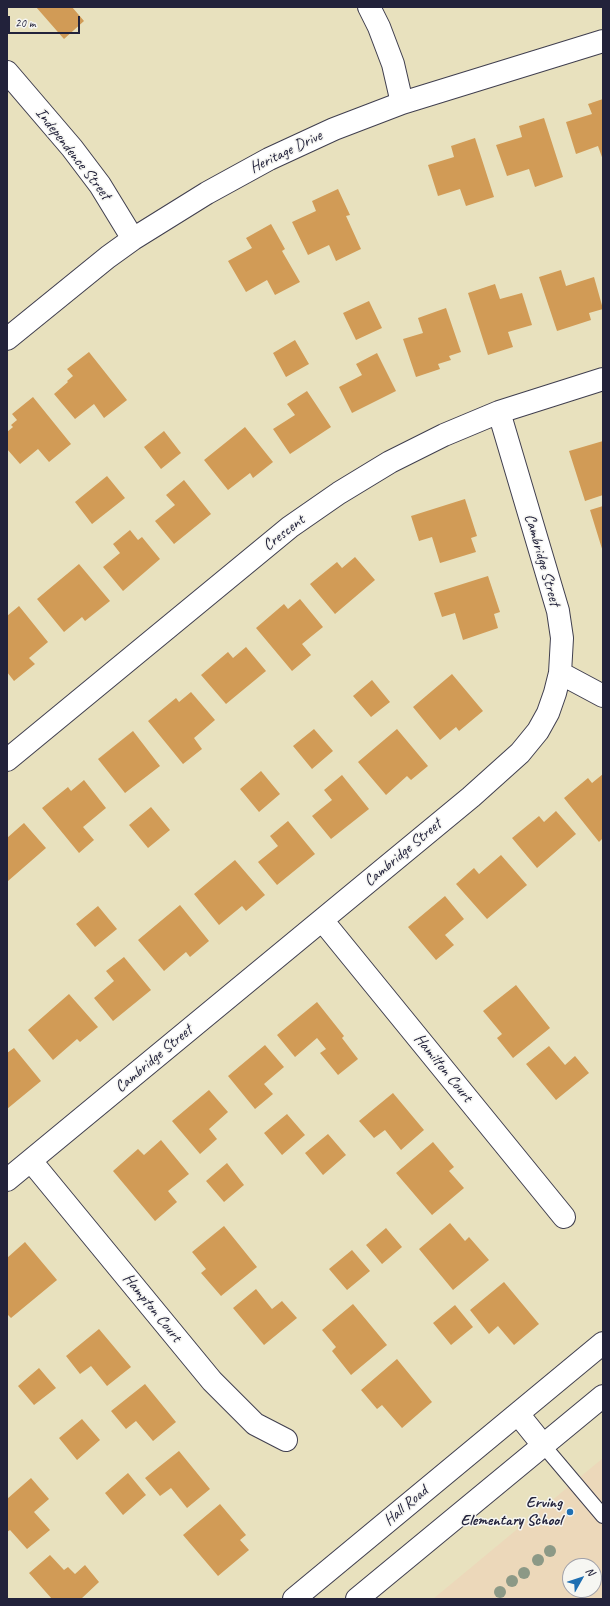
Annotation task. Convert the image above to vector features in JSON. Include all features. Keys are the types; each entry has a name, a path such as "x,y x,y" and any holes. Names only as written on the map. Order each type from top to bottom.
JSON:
{"street":[{"path":"369,7 379,27 392,64 402,103"},
{"name":"Heritage Drive","path":"7,339 108,257 133,239 207,193 269,159 334,129 402,103 603,42"},
{"name":"Independence Street","path":"7,72 72,148 100,185 133,239"},
{"name":"Crescent","path":"7,760 290,527 339,493 390,462 444,435 499,412 603,379"},
{"name":"Cambridge Street","path":"7,1180 471,796 520,753 538,731 548,713 555,693 560,673 562,638 558,611 499,412"},
{"path":"560,673 603,696"},
{"name":"Hamilton Court","path":"322,920 564,1217"},
{"name":"Hampton Court","path":"31,1161 212,1381 255,1424 286,1440"},
{"name":"Hall Road","path":"294,1599 603,1343"},
{"path":"357,1599 603,1396"},
{"path":"518,1414 543,1445"}],"lane":[{"path":"543,1445 603,1516"}],"shaded area":[{"name":"Erving Elementary School","path":"603,1458 603,1599 433,1599"}],"building":[{"path":"36,7 72,7 84,21 64,39"},
{"path":"603,99 603,160 598,146 576,154 566,122 592,114 588,104"},
{"path":"544,118 563,177 535,187 529,169 507,176 496,145 522,137 519,126"},
{"path":"475,138 494,197 466,206 460,189 438,196 428,165 454,157 451,146"},
{"path":"338,189 350,215 346,216 361,249 336,261 329,245 308,255 292,222 316,211 312,201"},
{"path":"271,224 285,249 282,251 300,282 275,295 267,280 246,292 228,261 252,248 246,238"},
{"path":"561,270 566,286 594,277 603,309 589,313 591,320 557,331 539,277"},
{"path":"495,284 500,299 522,293 532,325 508,332 513,347 488,355 468,293"},
{"path":"369,301 382,328 356,340 343,313"},
{"path":"446,308 461,352 449,356 451,360 438,364 440,369 416,377 403,339 423,333 418,318"},
{"path":"295,340 309,364 286,377 273,353"},
{"path":"89,352 127,400 104,418 94,404 75,419 54,394 73,376 67,369"},
{"path":"377,353 396,391 352,413 339,387 362,375 356,364"},
{"path":"307,391 331,427 290,454 273,429 295,415 287,404"},
{"path":"33,397 71,444 49,462 38,449 20,464 7,449 7,432 13,427 11,425 17,420 12,414"},
{"path":"245,427 273,462 253,478 250,473 228,490 204,460"},
{"path":"164,431 181,453 161,469 144,447"},
{"path":"603,441 603,495 585,501 569,451"},
{"path":"107,476 125,498 92,524 75,502"},
{"path":"184,480 211,514 174,544 155,521 175,505 166,495"},
{"path":"465,499 477,536 471,538 476,552 440,563 432,537 419,541 411,516"},
{"path":"603,506 603,552 590,510"},
{"path":"130,530 138,540 142,537 160,559 123,591 103,567 120,553 113,544"},
{"path":"355,557 375,580 335,614 310,584 337,562 342,568"},
{"path":"79,564 110,601 85,621 82,617 64,632 37,599"},
{"path":"488,576 500,612 494,614 498,628 463,640 455,613 442,617 434,593"},
{"path":"300,599 323,627 302,644 311,655 292,671 256,628 284,604 288,609"},
{"path":"19,606 48,642 29,658 35,664 14,681 7,672 7,616"},
{"path":"246,647 266,671 226,704 201,675 228,652 233,658"},
{"path":"452,674 483,711 459,731 456,727 440,740 413,707"},
{"path":"372,680 390,702 371,717 353,696"},
{"path":"191,692 215,720 194,738 202,749 183,764 148,721 176,698 179,702"},
{"path":"314,729 333,751 312,769 293,746"},
{"path":"397,729 428,766 411,780 407,776 386,795 358,762"},
{"path":"133,731 160,766 125,793 98,759"},
{"path":"261,771 280,794 259,812 240,789"},
{"path":"603,774 603,838 599,842 564,798 588,778 592,783"},
{"path":"342,775 369,809 331,839 312,816 332,800 324,790"},
{"path":"84,780 106,808 83,827 94,840 79,853 42,808 68,787 71,791"},
{"path":"151,807 170,830 148,848 129,825"},
{"path":"556,811 576,834 537,868 512,838 539,816 544,822"},
{"path":"288,821 315,854 277,885 258,862 278,846 270,836"},
{"path":"24,823 46,848 8,881 7,838"},
{"path":"501,855 527,885 487,919 456,884 474,868 479,874"},
{"path":"235,860 265,895 246,911 242,906 219,925 194,894"},
{"path":"445,896 464,919 445,935 454,945 436,960 408,927"},
{"path":"180,905 209,941 190,957 186,952 164,971 138,940"},
{"path":"98,906 117,929 95,947 76,924"},
{"path":"124,957 151,990 113,1021 94,998 114,981 106,971"},
{"path":"516,985 550,1028 513,1058 497,1038 502,1034 483,1011"},
{"path":"69,994 98,1027 80,1042 77,1039 53,1060 28,1030"},
{"path":"317,1002 344,1036 342,1038 358,1059 338,1075 320,1053 326,1049 317,1038 295,1057 277,1035"},
{"path":"265,1045 284,1067 264,1084 273,1094 255,1109 228,1076"},
{"path":"549,1046 565,1065 575,1056 589,1073 556,1100 526,1064"},
{"path":"14,1048 41,1081 7,1109 7,1053"},
{"path":"209,1090 228,1112 209,1129 217,1139 200,1154 172,1121"},
{"path":"393,1093 424,1130 401,1150 385,1130 374,1138 359,1121"},
{"path":"287,1114 305,1135 282,1155 264,1133"},
{"path":"328,1134 346,1155 323,1175 305,1153"},
{"path":"161,1140 189,1174 168,1191 177,1202 155,1221 113,1171 138,1149 144,1155"},
{"path":"433,1142 454,1167 449,1171 464,1188 432,1215 396,1173"},
{"path":"227,1163 244,1185 224,1202 206,1181"},
{"path":"450,1223 465,1241 469,1237 489,1260 453,1290 419,1249"},
{"path":"224,1226 257,1267 221,1296 201,1273 206,1269 192,1252"},
{"path":"386,1228 402,1247 382,1264 366,1245"},
{"path":"25,1242 57,1280 11,1318 7,1314 7,1258"},
{"path":"352,1250 370,1271 347,1290 329,1269"},
{"path":"504,1282 539,1324 514,1345 498,1326 489,1334 470,1310"},
{"path":"256,1289 272,1309 282,1301 297,1318 264,1345 233,1308"},
{"path":"353,1304 387,1345 351,1375 332,1351 336,1347 322,1330"},
{"path":"455,1305 473,1327 451,1345 433,1323"},
{"path":"99,1329 131,1367 107,1386 91,1366 80,1374 66,1356"},
{"path":"397,1359 432,1402 402,1428 382,1405 377,1409 361,1390"},
{"path":"39,1368 56,1388 34,1405 18,1386"},
{"path":"145,1384 176,1422 153,1441 136,1421 126,1429 111,1411"},
{"path":"82,1419 100,1440 77,1460 59,1438"},
{"path":"179,1451 210,1489 187,1508 171,1488 160,1496 145,1478"},
{"path":"128,1473 146,1495 123,1515 105,1493"},
{"path":"31,1478 49,1499 34,1512 50,1530 27,1549 10,1530 7,1532 7,1499"},
{"path":"220,1504 246,1535 240,1540 249,1550 218,1576 183,1535"},
{"path":"50,1555 64,1570 68,1567 75,1574 85,1565 99,1582 81,1599 52,1599 29,1573"}],"place":[{"name":"Erving Elementary School","path":"570,1512"}]}
